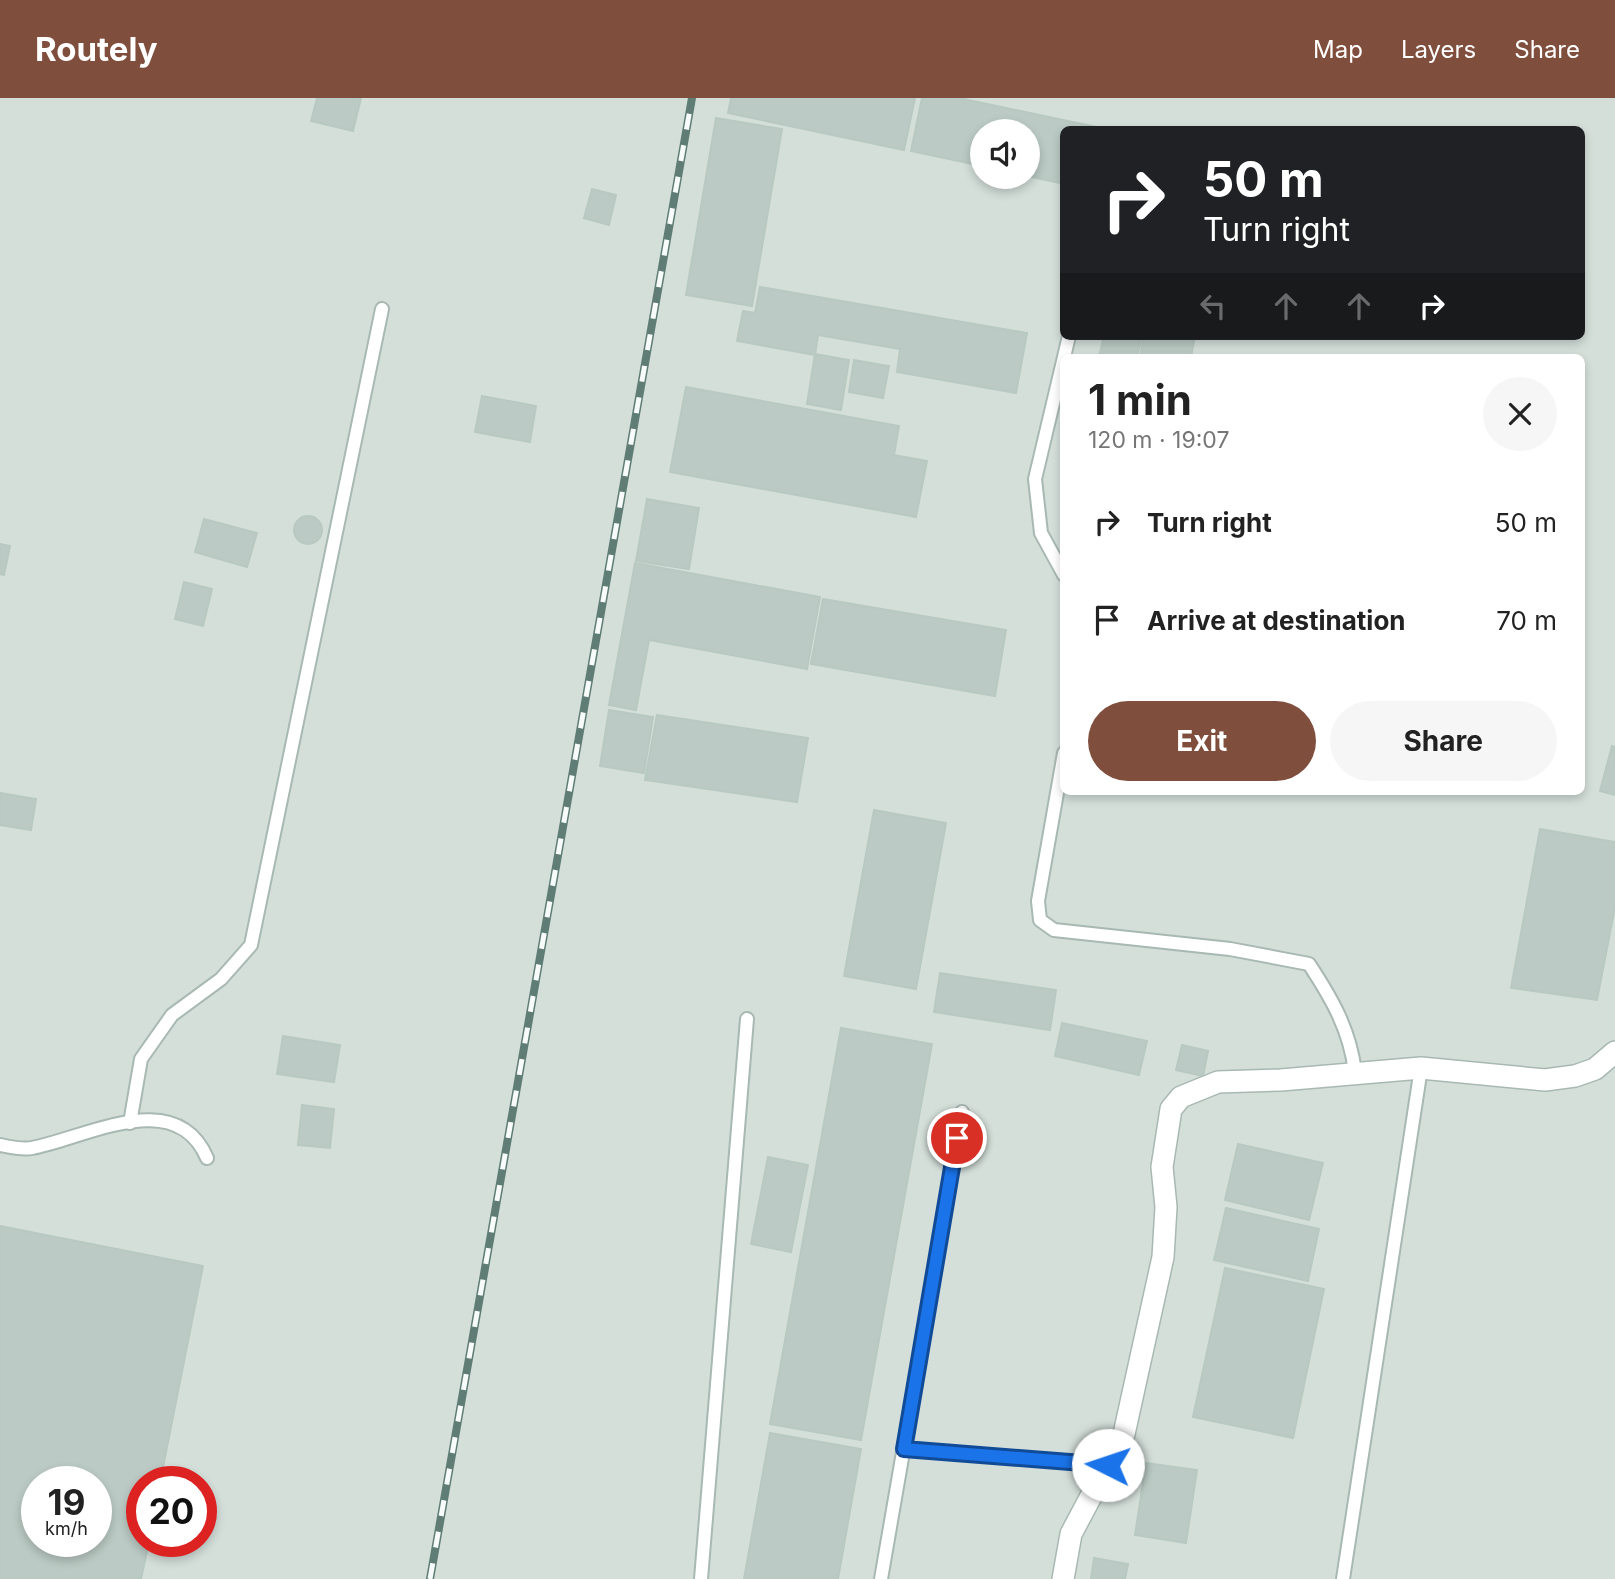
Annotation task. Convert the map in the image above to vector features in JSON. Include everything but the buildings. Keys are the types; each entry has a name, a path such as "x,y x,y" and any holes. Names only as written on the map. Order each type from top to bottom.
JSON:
{"street":[{"path":"1063,1579 1071,1534 1124,1434 1163,1257 1166,1207 1162,1167 1171,1109 1181,1097 1218,1082 1281,1080 1421,1068 1545,1080 1575,1076 1595,1069 1615,1052"}],"lane":[{"path":"130,1122 141,1059 173,1014 221,979 251,946 382,309"},
{"path":"1060,374 1035,479 1041,533 1060,568"},
{"path":"1060,776 1038,901 1040,920 1054,930 1230,948 1309,964 1342,1017 1352,1045 1355,1072"},
{"path":"701,1579 747,1019"},
{"path":"1343,1579 1421,1068"},
{"path":"881,1579 962,1112"},
{"path":"0,1145 29,1149 130,1122 157,1120 180,1125 199,1141 207,1158"},
{"path":"904,1449 1108,1465"}],"shaded area":[{"path":"0,98 1615,98 1615,1579 0,1579"}],"railway":[{"path":"430,1579 692,98"}],"route":[{"path":"957,1138 904,1449 1108,1465"}]}
